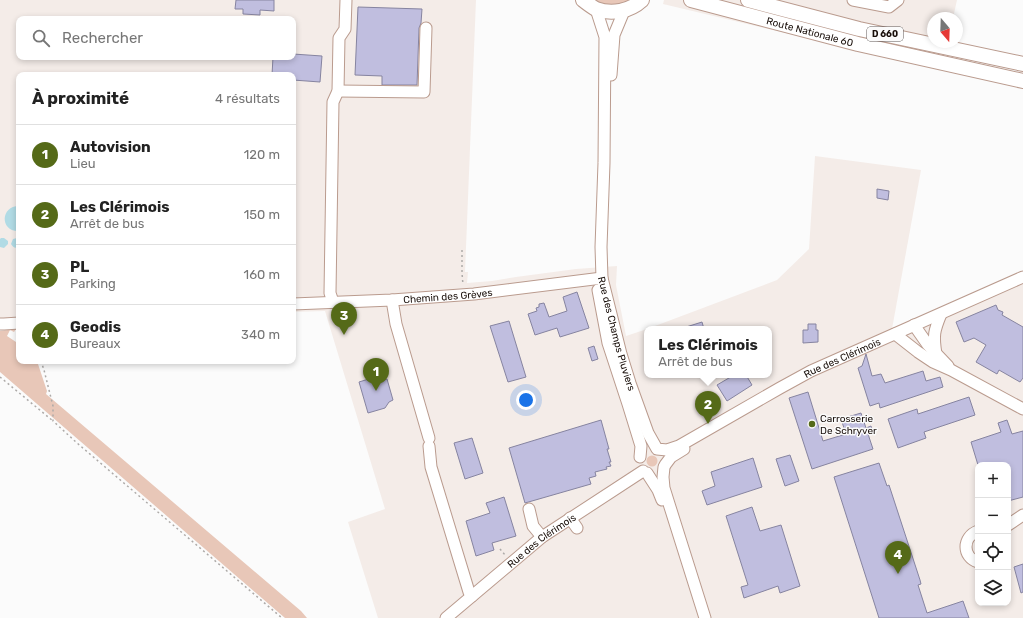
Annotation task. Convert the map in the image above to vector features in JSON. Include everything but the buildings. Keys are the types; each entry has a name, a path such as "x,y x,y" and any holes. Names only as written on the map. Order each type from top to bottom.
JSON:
{"main road":[{"path":"583,0 596,9 610,12 624,11 642,0"},
{"name":"Route Nationale 60","path":"691,0 858,44 1023,81"},
{"name":"Route Nationale 60","path":"748,0 859,29 1023,64"}],"street":[{"path":"333,302 330,293 333,102 338,91 339,38 345,29 346,0"},
{"path":"853,0 889,7 898,0"},
{"path":"596,9 604,37 604,163 601,247 602,278"},
{"path":"604,163 614,34 624,11"},
{"path":"338,91 424,92 426,28"},
{"name":"Rue des Clérimois","path":"657,449 667,450 679,446 812,371 1023,277"},
{"name":"Chemin des Grèves","path":"296,304 392,300 464,295 602,278"},
{"name":"Rue des Champs Pluviers","path":"602,278 630,384 648,433 657,449"},
{"name":"Rue des Champs Pluviers","path":"602,278 598,289 608,343 641,446 640,456"},
{"path":"1010,283 1023,284"},
{"path":"392,300 396,324 429,442 431,467 469,592 472,596"},
{"path":"936,354 934,329 941,314"},
{"path":"0,324 16,323"},
{"path":"914,325 928,345 951,370"},
{"path":"895,334 933,362 951,370 1023,409"},
{"name":"Rue des Clérimois","path":"665,466 671,457 746,407"},
{"path":"684,553 658,490 640,464 640,456 649,449 657,449 664,454 666,462 663,477 664,488 705,618"},
{"path":"645,472 655,474 659,473 665,466"},
{"name":"Rue des Clérimois","path":"446,618 542,537 645,472"},
{"path":"529,509 533,526 542,537"},
{"path":"1011,523 1023,515"},
{"path":"570,518 577,528"},
{"path":"975,532 967,540 966,545 968,555 975,560"}],"path":[{"path":"462,250 464,295"},
{"path":"42,364 53,406 53,422"},
{"path":"377,382 375,375 384,372"},
{"path":"0,377 282,618"}],"shaded area":[{"path":"0,0 476,0 465,272 468,272 467,283 492,281 576,269 617,266 616,285 626,336 644,330 644,378 772,378 772,326 655,326 777,280 809,249 815,156 921,170 892,329 1023,271 1023,618 378,618 348,522 385,509 325,311 296,312 296,72 16,72 16,328 0,328"},
{"path":"591,0 634,0 614,7"},
{"path":"664,0 957,0 954,12 927,12 927,48 947,48 942,70 663,4"},
{"path":"16,329 14,332 10,330 7,336 16,342 16,364 38,364 47,391 46,394 301,611 307,618 285,618 0,372 0,331"},
{"path":"652,455 656,457 658,461 656,465 652,467 648,465 646,461 648,457"}],"water":[{"path":"16,206 16,230 8,228 5,219 8,210"},
{"path":"1,238 8,241 8,244 4,248 0,247"},
{"path":"16,238 16,248 11,244 13,239"}],"place":[{"name":"PL","path":"344,335"},
{"name":"Autovision","path":"376,391"},
{"name":"Les Clérimois","path":"708,424"},
{"name":"Carrosserie De Schryver","path":"812,424"},
{"name":"Geodis","path":"898,574"}]}
